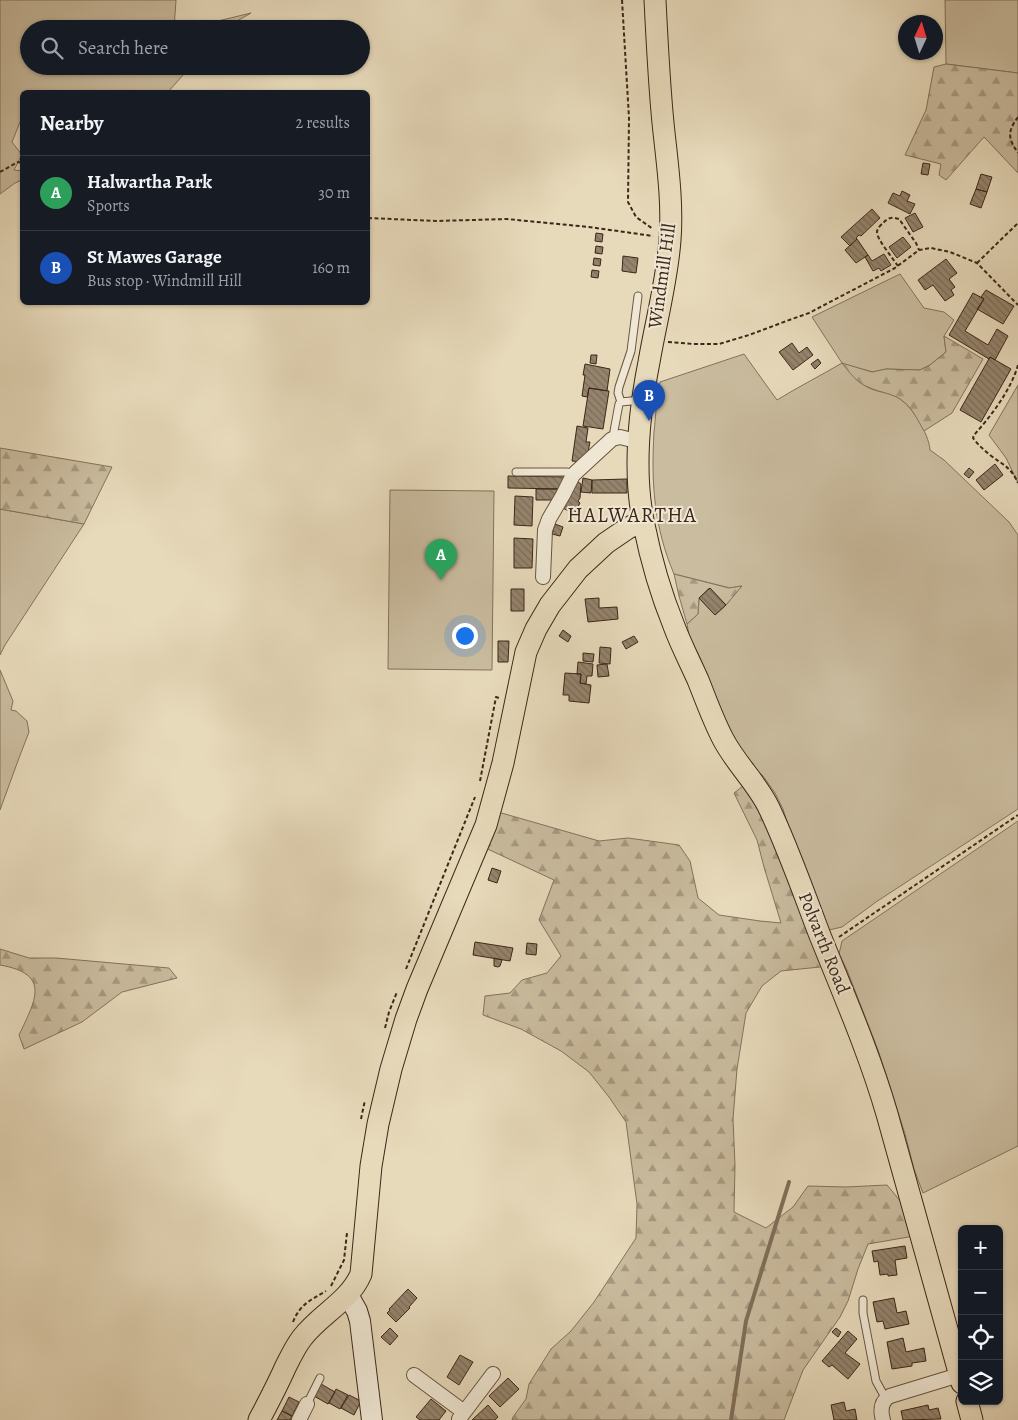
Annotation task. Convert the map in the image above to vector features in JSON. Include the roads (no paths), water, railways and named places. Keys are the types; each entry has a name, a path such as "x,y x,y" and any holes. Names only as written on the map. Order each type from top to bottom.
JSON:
{"main road":[{"name":"Windmill Hill","path":"643,521 639,473 643,400 669,260 664,237 671,206 655,0"},
{"name":"Polvarth Road","path":"643,521 659,585 674,629 723,739 759,790 768,807 861,1036 878,1084 958,1368"},
{"path":"259,1420 302,1338 348,1295 358,1280 363,1266 367,1194 378,1124 390,1069 420,982 479,845 489,817 504,763 526,652 536,629 550,605 578,569 606,543 628,528 643,521"},
{"path":"968,1405 972,1420"}],"street":[{"path":"543,577 545,530 573,475 615,437 640,442"},
{"path":"348,1295 360,1321 372,1420"},
{"path":"414,1375 461,1416 493,1374"},
{"path":"882,1420 882,1405 886,1399 900,1393 958,1380"},
{"path":"299,1420 307,1404"}],"lane":[{"path":"621,402 618,393 631,351 638,296"},
{"path":"621,402 643,400"},
{"path":"615,437 617,408 621,402"},
{"path":"516,472 567,472 573,475"},
{"path":"863,1300 863,1313 876,1381 886,1399"},
{"path":"307,1404 320,1378"}],"waterway":[{"path":"731,1420 746,1321 789,1182"}],"place":[{"name":"St Mawes Garage","path":"649,421"},
{"name":"Halwartha Park","path":"441,580"}],"district":[{"name":"HALWARTHA","path":"632,515"}]}
